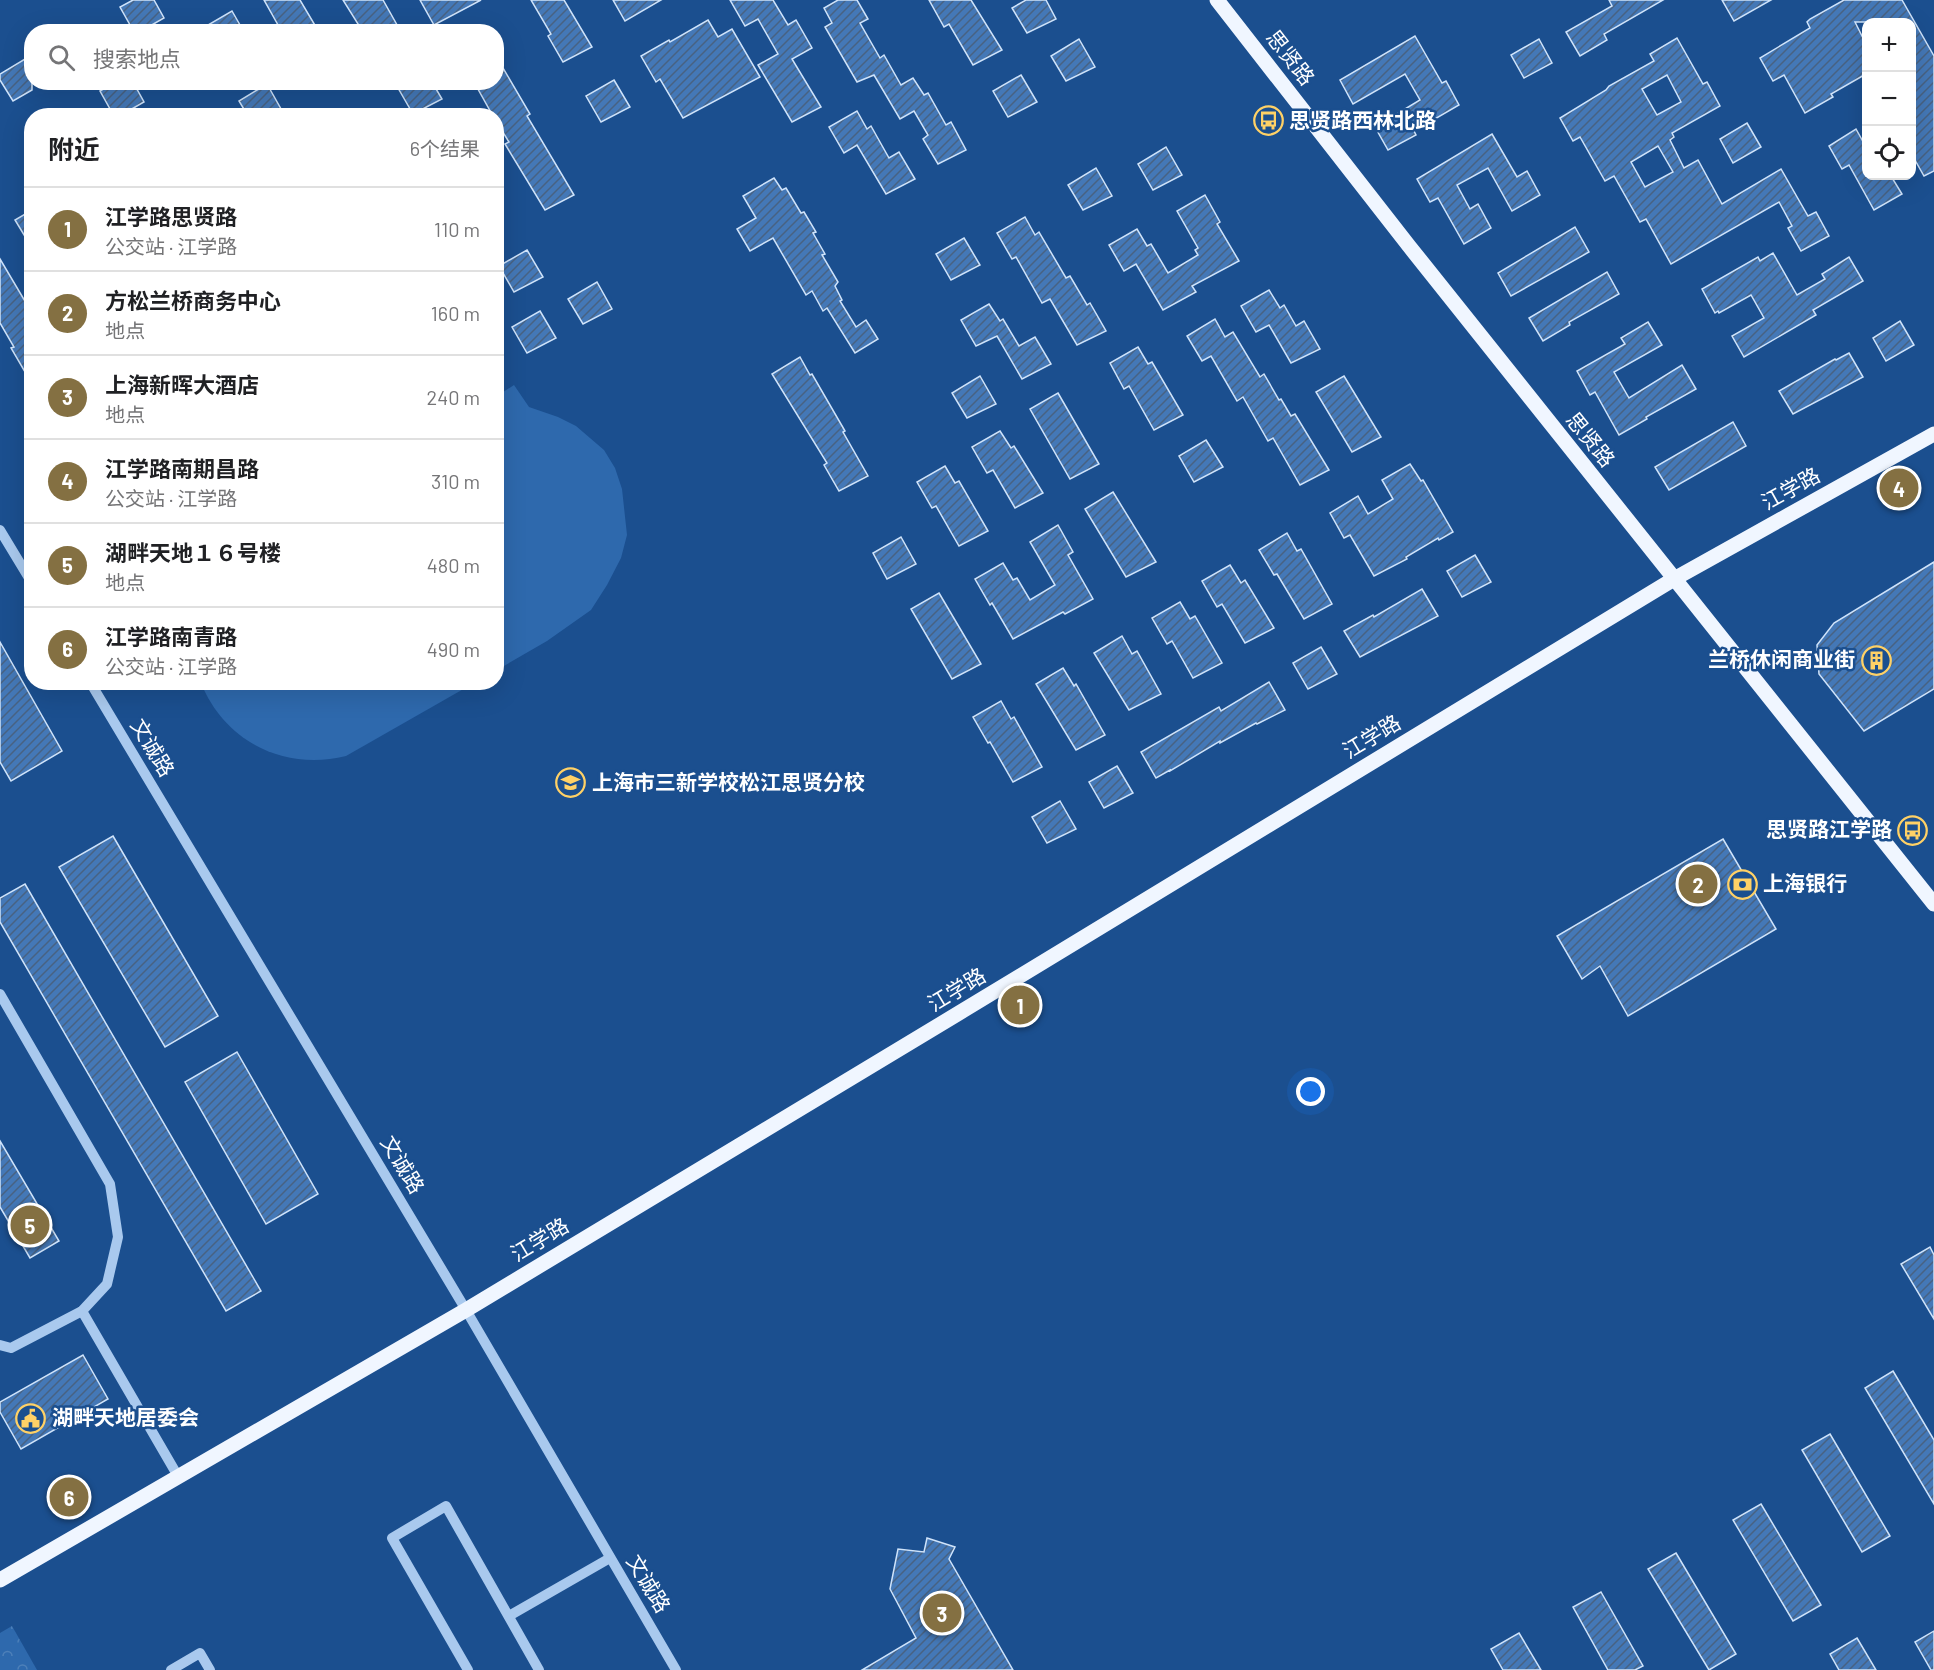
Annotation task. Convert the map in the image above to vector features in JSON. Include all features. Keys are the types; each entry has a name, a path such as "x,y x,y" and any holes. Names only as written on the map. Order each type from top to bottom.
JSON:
{"main road":[{"name":"思贤路","path":"1217,0 1409,246 1892,848 1934,904"},
{"name":"江学路","path":"0,1580 466,1310 1674,579 1934,434"}],"street":[{"path":"0,530 24,570"},
{"name":"文诚路","path":"95,690 466,1310 676,1670"},
{"path":"0,994 110,1184 118,1237 107,1284 82,1311 11,1348 0,1345"},
{"path":"82,1311 179,1478"},
{"path":"468,1670 392,1538 446,1506 540,1670"},
{"path":"508,1616 610,1558"},
{"path":"171,1670 200,1653 210,1670"}],"green space":[{"path":"514,385 529,407 576,426 604,450 615,468 622,489 627,535 621,558 591,610 547,641 504,666 504,391"},
{"path":"205,690 462,690 346,756 323,760 279,755 259,747 241,736 212,704"},
{"path":"12,1626 37,1670 0,1670 0,1633"}],"building":[{"path":"133,0 154,0 164,18 154,24 130,24 120,7"},
{"path":"264,0 300,0 314,24 278,24"},
{"path":"343,0 383,0 396,24 358,24"},
{"path":"420,0 481,0 436,24 433,24"},
{"path":"531,0 564,0 592,47 563,62 548,36 551,34"},
{"path":"613,0 661,0 625,21"},
{"path":"730,0 773,0 788,25 796,20 812,48 792,59 821,107 792,122 758,65 778,54 758,19 745,26"},
{"path":"838,0 857,0 868,19 860,23 880,58 884,55 901,85 913,78 924,95 928,93 946,125 951,122 966,150 938,164 923,139 928,135 914,111 900,119 874,75 857,82 825,27 832,23 824,8"},
{"path":"929,0 971,0 1002,50 973,65 949,24 944,27"},
{"path":"1026,0 1046,0 1056,19 1027,33 1012,8"},
{"path":"1609,0 1663,0 1604,34 1607,40 1580,56 1566,32 1612,6"},
{"path":"1722,0 1771,0 1734,21"},
{"path":"1844,0 1902,0 1912,18 1862,18 1862,22 1855,22 1862,36 1862,76 1831,94 1833,97 1805,113 1784,75 1773,81 1760,58 1810,28 1807,22"},
{"path":"232,11 239,24 210,24"},
{"path":"708,20 718,37 732,29 760,77 683,118 660,79 656,82 641,56"},
{"path":"1916,24 1934,56 1934,171 1924,176 1916,162"},
{"path":"1415,36 1442,83 1446,81 1459,105 1414,131 1416,135 1388,150 1375,127 1420,100 1405,74 1353,104 1340,80"},
{"path":"1677,38 1703,84 1707,82 1720,106 1672,133 1674,137 1670,140 1684,168 1698,160 1722,204 1781,169 1808,216 1816,212 1829,236 1801,251 1788,228 1792,226 1779,202 1671,264 1646,219 1640,222 1614,176 1605,181 1580,137 1573,141 1560,118 1609,86 1654,61 1650,54","holes":["1667,75 1681,102 1657,115 1642,89","1658,146 1673,172 1645,187 1631,162"]},
{"path":"1079,39 1095,67 1066,81 1051,56"},
{"path":"1539,39 1552,63 1524,78 1511,55"},
{"path":"24,60 24,90 32,90 13,101 0,80 0,74"},
{"path":"504,70 530,114 527,116 574,195 545,210 505,144 509,142 504,134 504,108 489,108 478,90 504,90"},
{"path":"1021,75 1037,102 1008,117 993,91"},
{"path":"614,80 630,107 601,122 586,96"},
{"path":"137,90 144,102 134,108 110,108 100,91"},
{"path":"257,90 270,90 280,108 243,108 239,101"},
{"path":"399,90 437,90 442,99 425,108 410,108"},
{"path":"857,111 867,129 871,126 889,158 899,152 915,179 886,194 857,145 844,153 829,127"},
{"path":"1747,123 1761,147 1733,163 1720,139"},
{"path":"1856,129 1862,140 1862,180 1893,180 1902,194 1874,210 1849,165 1842,169 1829,146"},
{"path":"1492,134 1517,177 1527,171 1540,195 1512,211 1488,168 1457,185 1470,209 1478,204 1491,228 1464,244 1438,198 1430,202 1417,179"},
{"path":"1166,147 1182,175 1153,190 1138,164"},
{"path":"1096,168 1112,196 1083,210 1068,185"},
{"path":"774,178 782,190 786,188 816,232 813,233 825,254 822,255 838,282 835,286 842,300 840,301 856,327 866,320 878,339 855,353 827,308 823,311 812,291 806,295 773,238 750,251 737,229 756,218 743,196"},
{"path":"1205,195 1220,222 1217,224 1239,261 1192,286 1196,292 1163,310 1136,264 1124,271 1109,245 1137,229 1147,246 1151,244 1168,273 1198,255 1195,250 1198,248 1177,211"},
{"path":"24,215 24,235 15,220"},
{"path":"1025,217 1035,235 1039,232 1066,278 1070,276 1087,305 1090,303 1106,331 1077,345 1050,299 1042,303 1016,257 1012,259 997,233"},
{"path":"1575,227 1589,252 1511,296 1498,273"},
{"path":"964,238 980,265 951,280 936,254"},
{"path":"527,250 543,277 514,292 504,275 504,263"},
{"path":"1773,253 1797,295 1825,279 1822,274 1849,257 1863,281 1813,310 1816,315 1744,357 1732,336 1764,318 1751,295 1715,313 1702,289 1758,257 1760,261"},
{"path":"0,259 24,300 24,370 0,323"},
{"path":"1607,272 1619,294 1569,322 1570,325 1543,341 1529,318"},
{"path":"597,282 612,309 583,324 568,299"},
{"path":"1269,290 1280,308 1284,305 1296,326 1304,321 1320,349 1291,363 1269,325 1256,332 1241,306"},
{"path":"989,304 1000,321 1003,319 1019,346 1035,337 1051,364 1022,379 997,336 976,346 961,320"},
{"path":"540,311 556,338 527,353 512,327"},
{"path":"1215,319 1225,337 1233,332 1260,377 1264,374 1291,416 1295,414 1329,470 1300,485 1273,438 1268,441 1243,397 1237,401 1211,356 1202,361 1187,336"},
{"path":"1900,321 1914,345 1886,361 1873,338"},
{"path":"1648,322 1662,345 1614,372 1629,398 1682,365 1696,389 1619,435 1595,392 1590,395 1577,371 1625,344 1621,338"},
{"path":"1138,347 1148,364 1152,362 1183,415 1154,430 1129,386 1124,389 1110,363"},
{"path":"1849,353 1863,377 1793,414 1779,391"},
{"path":"800,357 845,431 843,432 868,476 839,491 824,465 827,463 772,374"},
{"path":"980,376 996,404 967,418 952,393"},
{"path":"1344,376 1381,437 1352,452 1316,392"},
{"path":"1058,393 1099,464 1070,479 1030,409"},
{"path":"1733,422 1746,446 1669,490 1655,467"},
{"path":"1000,431 1011,448 1014,446 1043,493 1015,508 993,470 987,473 972,447"},
{"path":"1206,440 1223,467 1194,482 1179,456"},
{"path":"1410,464 1421,481 1423,480 1453,532 1439,540 1438,538 1406,557 1407,559 1374,576 1350,535 1344,538 1330,513 1358,496 1368,514 1393,499 1382,480"},
{"path":"945,466 955,483 959,481 988,531 959,546 936,506 932,508 917,482"},
{"path":"1113,492 1156,562 1126,577 1085,509"},
{"path":"1058,525 1073,552 1068,555 1093,599 1013,639 975,579 1003,563 1013,580 1017,578 1030,600 1055,585 1030,542"},
{"path":"1287,533 1297,551 1301,549 1332,604 1304,619 1277,574 1274,575 1259,550"},
{"path":"901,537 916,564 887,579 873,553"},
{"path":"1475,555 1491,582 1462,597 1447,571"},
{"name":"兰桥休闲商业街","path":"1934,562 1934,689 1864,731 1819,674 1817,645 1834,623"},
{"path":"1230,565 1241,583 1245,580 1274,628 1245,643 1222,604 1217,607 1202,581"},
{"path":"1422,589 1438,616 1360,657 1344,631 1373,615 1374,617"},
{"path":"939,593 981,664 952,679 911,609"},
{"path":"1180,602 1190,619 1195,616 1222,663 1193,678 1172,641 1167,644 1152,618"},
{"path":"1122,636 1132,654 1137,651 1161,694 1129,710 1094,653"},
{"path":"0,642 24,684 24,690 27,690 62,751 11,781 0,762"},
{"path":"1321,647 1337,674 1308,689 1293,663"},
{"path":"1063,668 1074,686 1076,684 1105,735 1076,750 1036,684"},
{"path":"1269,682 1285,710 1220,743 1220,741 1156,778 1141,752 1219,707 1221,711"},
{"path":"1001,701 1011,719 1014,717 1042,767 1013,782 973,717"},
{"path":"1117,766 1133,793 1104,808 1089,782"},
{"path":"1060,801 1076,829 1047,843 1032,817"},
{"path":"113,836 218,1016 165,1047 59,867"},
{"path":"1723,839 1776,929 1628,1016 1600,966 1582,979 1557,936"},
{"path":"25,884 261,1291 226,1311 0,922 0,898"},
{"path":"237,1052 318,1194 266,1224 185,1082"},
{"path":"0,1141 59,1241 30,1258 0,1207"},
{"path":"1930,1247 1934,1255 1934,1319 1901,1264"},
{"path":"83,1355 108,1399 21,1449 0,1412 0,1402"},
{"path":"1893,1371 1934,1440 1934,1504 1865,1388"},
{"path":"1830,1434 1890,1536 1862,1552 1802,1450"},
{"path":"1761,1504 1821,1605 1793,1621 1733,1520"},
{"path":"927,1538 955,1547 949,1559 1013,1670 862,1670 916,1638 890,1589 898,1549 924,1552"},
{"path":"1676,1553 1736,1654 1709,1670 1648,1569"},
{"path":"1601,1592 1643,1666 1635,1670 1608,1670 1573,1607"},
{"path":"1934,1631 1934,1670 1931,1670 1915,1642"},
{"path":"1519,1633 1541,1670 1503,1670 1491,1649"},
{"path":"1857,1638 1876,1670 1839,1670 1830,1654"}],"place":[{"name":"思贤路西林北路","path":"1268,121"},
{"name":"江学路南期昌路","path":"1899,488"},
{"name":"兰桥休闲商业街","path":"1876,660"},
{"name":"上海市三新学校松江思贤分校","path":"571,783"},
{"name":"思贤路江学路","path":"1913,830"},
{"name":"方松兰桥商务中心","path":"1698,884"},
{"name":"上海银行","path":"1742,884"},
{"name":"江学路思贤路","path":"1020,1005"},
{"name":"湖畔天地１６号楼","path":"30,1225"},
{"name":"湖畔天地居委会","path":"31,1418"},
{"name":"江学路南青路","path":"69,1497"},
{"name":"上海新晖大酒店","path":"942,1613"}]}
